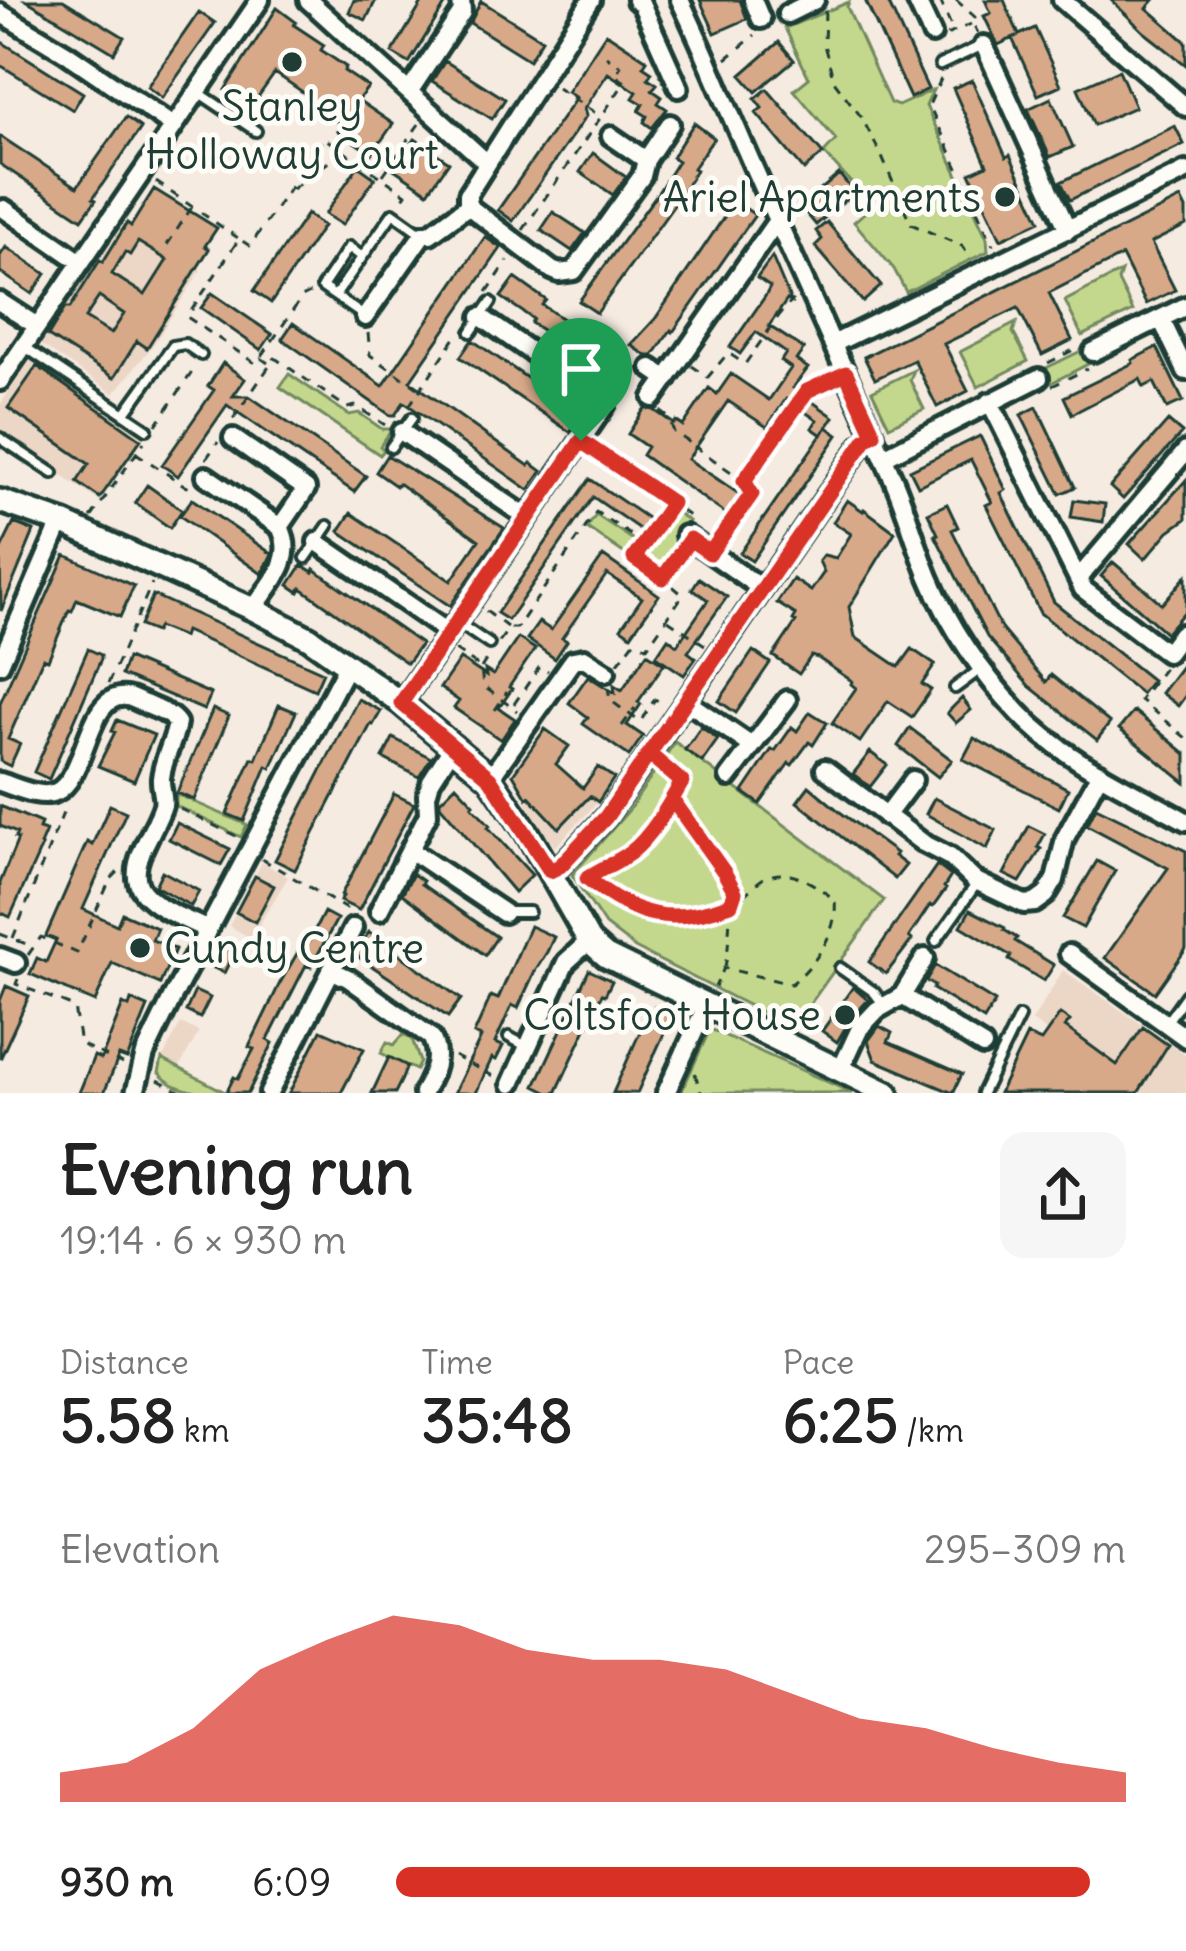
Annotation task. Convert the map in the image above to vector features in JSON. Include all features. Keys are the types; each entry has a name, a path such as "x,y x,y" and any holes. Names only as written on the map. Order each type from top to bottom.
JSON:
{"street":[{"path":"0,381 260,0"},
{"path":"409,92 462,12 461,0"},
{"path":"468,206 468,194 591,0"},
{"path":"636,0 679,88"},
{"path":"680,0 874,434 940,602 982,668 1019,714 1065,753 1186,821"},
{"path":"753,0 759,26"},
{"path":"916,0 932,34"},
{"path":"1062,0 1186,107"},
{"path":"787,14 820,2"},
{"path":"319,4 487,164"},
{"path":"0,13 173,126"},
{"path":"984,45 1068,230"},
{"path":"468,206 552,270 574,271 642,176 646,160 670,124"},
{"path":"611,136 646,160"},
{"path":"833,344 1186,171"},
{"path":"365,316 423,234 430,234 468,206"},
{"path":"4,209 81,262"},
{"path":"653,398 778,219"},
{"path":"0,302 37,326"},
{"path":"1090,353 1186,306"},
{"path":"401,703 606,404 478,315"},
{"path":"1160,319 1186,371"},
{"path":"651,368 667,379"},
{"path":"884,458 1039,378"},
{"path":"991,402 1083,590 1167,653 1181,634"},
{"path":"401,426 528,518"},
{"path":"550,871 606,817 866,439 874,434"},
{"path":"233,438 306,490 280,527"},
{"path":"1078,579 1186,452"},
{"path":"206,476 280,527 286,540 285,563 253,609"},
{"path":"0,501 160,565 309,638 348,664 490,778 589,941 614,961 708,1000 887,1093"},
{"path":"0,664 61,522"},
{"path":"689,531 710,553 762,589"},
{"path":"317,542 450,632"},
{"path":"490,778 572,661 584,658 608,675"},
{"path":"135,1093 146,1074 145,1054 348,664"},
{"path":"0,782 43,794 59,791 70,778 101,707 112,700 125,696 172,716 177,724 160,783 164,801 136,868 140,889 153,901 208,931"},
{"path":"729,777 787,700"},
{"path":"681,707 752,746"},
{"path":"379,910 428,814 431,782 454,746"},
{"path":"825,769 978,882 1024,904 1046,895 1055,880 1065,838 1100,772"},
{"path":"886,816 913,780"},
{"path":"410,850 471,879 505,913"},
{"path":"269,1093 354,922"},
{"path":"508,1089 566,962 589,941"},
{"path":"1069,954 1186,1038"},
{"path":"841,1071 860,1028 902,995 925,958"},
{"path":"331,970 431,1037 436,1046 434,1072 423,1093"},
{"path":"902,995 983,1046"},
{"path":"666,1093 708,1000"}],"lane":[{"path":"940,65 984,45"},
{"path":"197,91 256,130"},
{"path":"335,296 393,213 423,234"},
{"path":"362,257 349,248 322,287 365,316"},
{"path":"125,413 173,346 184,344 201,355"},
{"path":"23,346 147,429"},
{"path":"606,404 626,380"},
{"path":"0,438 52,473"},
{"path":"710,553 730,524"},
{"path":"306,558 328,526"},
{"path":"450,632 489,644"},
{"path":"955,688 982,668"},
{"path":"936,941 978,882"},
{"path":"505,913 530,912"},
{"path":"840,968 874,992 884,1006"},
{"path":"1166,1023 1186,995"},
{"path":"982,1093 1019,1017"},
{"path":"508,1037 528,1047"}],"path":[{"path":"940,0 954,32"},
{"path":"956,0 975,17 973,24 984,45"},
{"path":"820,2 824,46 834,81 862,118 911,224 962,246 979,273"},
{"path":"714,70 759,26"},
{"path":"263,375 275,358 347,408 356,406 383,425 401,426 420,389 478,315 518,243 625,82 615,75 621,66 606,56"},
{"path":"940,65 941,78 929,105 992,240 998,264"},
{"path":"542,78 601,117"},
{"path":"382,176 428,110"},
{"path":"151,178 250,246 324,138 406,194 393,213"},
{"path":"288,191 344,151"},
{"path":"167,245 192,207"},
{"path":"239,239 187,317 256,364 302,297 322,287"},
{"path":"681,358 708,377 728,353 745,364 806,283"},
{"path":"365,316 370,356 420,389"},
{"path":"1084,345 1090,353 1094,365 1045,390 1039,378 1035,370 1084,345"},
{"path":"261,358 271,364"},
{"path":"744,481 807,391 846,373"},
{"path":"669,418 674,432 744,481 752,494 730,524"},
{"path":"581,441 672,503 689,531 663,578"},
{"path":"136,453 187,488"},
{"path":"672,503 634,558 683,595 647,647 633,643 608,675 610,700 640,722 655,699 681,707"},
{"path":"471,601 508,628 517,628 596,512 644,544"},
{"path":"109,682 160,565"},
{"path":"667,619 718,655"},
{"path":"481,668 508,628"},
{"path":"450,632 481,668 483,686 530,720"},
{"path":"1167,653 1168,664 1140,700 1186,738"},
{"path":"512,707 540,666 559,679"},
{"path":"495,710 507,692"},
{"path":"622,726 635,707"},
{"path":"575,885 629,854 682,782 649,754"},
{"path":"13,938 64,813 66,800 59,791"},
{"path":"672,799 735,892 724,968 708,1000"},
{"path":"164,801 349,910 354,922"},
{"path":"587,878 613,898 662,917 710,912 731,904 766,878 805,878 836,900 837,917 817,956 791,985 724,968"},
{"path":"41,937 77,952 110,880"},
{"path":"0,934 32,946"},
{"path":"13,962 16,984 74,1007 80,1044 183,1093"},
{"path":"436,1046 508,1089"}],"shaded area":[{"path":"125,222 201,270 153,345 114,394 40,344"},
{"path":"32,358 146,435 99,501 0,433 0,405"},
{"path":"559,767 598,802 555,847 526,800"},
{"path":"262,862 288,877 251,938 229,926"},
{"path":"1063,970 1186,1055 1186,1093 1133,1093 1032,1021"},
{"path":"181,1023 199,1032 179,1068 162,1059"}],"green space":[{"path":"849,2 847,7 890,103 898,106 933,90 926,106 987,238 988,251 906,292 894,269 854,222 872,206 824,153 836,140 794,90 809,78 785,28"},
{"path":"1121,272 1118,281 1133,311 1082,336 1065,301"},
{"path":"1016,323 1013,332 1028,361 978,387 960,352"},
{"path":"1081,351 1088,364 1044,384 1040,371"},
{"path":"914,370 910,380 924,409 889,426 872,391"},
{"path":"289,374 349,415 359,413 382,429 392,429 380,446 384,450 380,455 280,387"},
{"path":"671,509 689,521 674,541 683,547 663,575 638,557"},
{"path":"596,515 641,545 631,558 587,528"},
{"path":"675,742 884,900 793,1028 635,948 605,925 572,875 628,811"},
{"path":"176,794 247,825 241,837 176,806"},
{"path":"710,1029 852,1093 681,1093"},
{"path":"404,1034 412,1039 420,1062 416,1070 381,1053 387,1042 394,1045"},
{"path":"162,1059 227,1093 173,1085 159,1073"}],"building":[{"path":"26,0 63,0 124,37 114,53"},
{"path":"354,0 376,0 366,20 349,12"},
{"path":"424,0 448,0 409,63 392,53"},
{"path":"700,0 740,0 747,19 715,33"},
{"path":"865,0 887,0 928,89 910,98"},
{"path":"985,0 1004,0 1019,35 998,45 984,16 991,13"},
{"path":"1111,0 1154,0 1147,8 1186,42 1186,65 1144,32"},
{"path":"481,1 542,39 529,60 470,23"},
{"name":"Stanley Holloway Court","path":"277,8 324,45 321,50 346,67 344,71 368,87 358,100 393,124 372,154 338,131 342,125 275,73 258,97 263,101 253,116 228,101 233,95 225,90"},
{"path":"199,12 215,23 162,98 147,87"},
{"path":"1035,28 1061,85 1038,95 1012,38"},
{"path":"606,33 647,60 643,66 652,72 648,78 657,84 652,90 667,109 652,128 639,111 643,104 633,98 637,92 608,73 584,109 586,116 513,221 498,210 576,98 567,92"},
{"path":"0,41 83,93 73,110 0,65"},
{"path":"779,42 794,60 756,92 741,75"},
{"path":"445,61 505,99 492,119 432,81"},
{"path":"1119,70 1135,107 1094,125 1078,88"},
{"name":"Ariel Apartments","path":"972,80 1040,221 1001,239 970,173 987,165 953,88"},
{"path":"767,89 823,154 804,170 756,113 762,108 755,99"},
{"path":"1051,98 1073,147 1050,157 1028,109"},
{"path":"126,117 141,128 82,219 0,164 0,136 77,187"},
{"path":"694,123 714,138 674,205 597,313 579,301 657,194 678,161 672,157"},
{"path":"1175,126 1184,144 1070,200 1061,182"},
{"path":"415,139 449,162 428,192 394,169"},
{"path":"593,153 626,177 613,195 580,172"},
{"path":"358,166 375,178 342,225 325,214"},
{"path":"839,174 854,192 816,225 801,207"},
{"path":"154,189 217,228 205,246 209,249 147,348 137,341 114,378 48,336 127,223 131,226","holes":["138,242 167,260 145,295 112,274 125,252 130,255","99,297 124,314 111,334 85,318"]},
{"path":"1181,199 1186,225 1151,243 1175,290 1146,304 1122,256 1049,293 1072,340 1042,355 1018,308 944,344 968,391 937,407 914,360 875,379 864,357"},
{"path":"735,201 755,215 673,332 653,356 647,356 631,345 655,319"},
{"path":"553,212 585,233 572,251 541,230"},
{"path":"307,214 323,226 271,303 254,291"},
{"path":"827,222 881,286 863,302 815,246 822,239 816,231"},
{"path":"485,237 501,248 410,381 542,471 529,490 404,402 390,415 282,339 293,323 383,386"},
{"path":"6,247 46,274 32,294 0,272 0,256"},
{"path":"772,257 791,302 787,300 769,326 804,349 796,360 808,368 793,388 834,417 827,427 838,435 752,561 740,553 821,435 812,428 817,420 786,399 767,427 728,401 688,459 745,498 727,515 642,455 647,447 628,434 645,408 683,426 709,388 717,394 731,374 769,400 791,368 781,361 786,353 756,332 740,354 730,347 770,287 757,278"},
{"path":"515,278 546,300 542,305 588,337 592,332 625,354 611,375 531,323 533,319 501,297"},
{"path":"212,293 272,334 261,350 201,308"},
{"path":"472,340 583,413 570,432 460,357"},
{"path":"1157,347 1183,401 1167,408 1154,382 1144,387 1140,379 1072,414 1064,397"},
{"path":"223,363 245,379 233,396 249,396 366,476 354,492 227,405 178,476 162,465 214,390 208,386"},
{"path":"37,366 141,439 100,498 77,482 89,464 8,408"},
{"path":"1037,407 1075,487 1060,494 1021,415"},
{"path":"1168,421 1182,433 1123,499 1110,487"},
{"path":"980,436 1006,490 1001,493 1054,602 1152,680 1141,694 1040,613 986,505 992,502 971,460 918,486 910,470"},
{"path":"387,455 504,528 450,606 339,531 351,513 451,581 479,540 376,472"},
{"path":"590,479 653,522 645,533 593,497 508,620 497,613"},
{"path":"1186,480 1186,519 1145,559 1129,544"},
{"path":"147,485 182,510 170,528 135,503"},
{"path":"192,499 272,554 262,574 180,516"},
{"path":"847,500 895,532 849,607 855,637 899,667 912,649 935,665 922,684 931,690 912,717 888,701 860,742 832,723 856,688 852,681 818,658 811,656 799,674 773,656 796,622 796,615 777,603 793,579 811,591 824,572 819,561 824,555 836,558 851,534 833,522"},
{"path":"1074,500 1105,504 1103,522 1071,517"},
{"path":"947,504 958,527 952,530 1002,630 1046,682 1051,675 1110,723 1097,740 1029,686 987,637 928,513"},
{"path":"14,523 34,531 1,611 0,551"},
{"path":"65,555 134,586 120,617 77,599 69,610 8,739 20,744 10,766 0,761 0,703"},
{"path":"603,556 659,595 631,635 621,628 642,598 607,574 562,638 567,641 555,659 527,639 539,622 551,630"},
{"path":"1113,562 1162,604 1186,576 1186,610 1166,633 1101,576"},
{"path":"302,565 421,644 407,663 301,588 299,592 289,585"},
{"path":"699,578 727,597 688,652 696,658 684,675 656,656 668,638 677,645 708,600 692,589"},
{"path":"153,595 323,672 315,690 185,631 183,637 140,626"},
{"path":"518,638 535,649 499,708 515,719 501,740 454,708 459,701 440,688 460,659 486,676 485,670 493,675"},
{"path":"88,649 101,659 49,779 34,772"},
{"path":"753,651 770,663 736,713 719,701"},
{"path":"647,653 664,664 627,725 643,736 629,756 583,724 588,717 569,703 588,676 615,693 614,685 622,690"},
{"path":"127,658 211,694 204,710 121,675"},
{"path":"1186,660 1186,695 1178,706 1161,693"},
{"path":"962,698 971,710 956,723 947,713"},
{"path":"358,699 381,711 295,870 275,860"},
{"path":"279,705 296,712 244,821 227,814"},
{"path":"213,709 229,716 194,800 177,793"},
{"path":"1134,711 1186,754 1186,783 1119,729"},
{"path":"810,712 827,723 813,745 809,742 789,763 760,804 743,792 772,749 792,727 797,731"},
{"path":"117,720 154,735 134,781 98,766"},
{"path":"701,727 718,739 702,762 685,750"},
{"path":"910,728 952,760 938,777 898,746"},
{"path":"545,729 569,746 556,764 583,788 598,767 614,778 598,802 590,796 559,828 527,798 513,774"},
{"path":"393,738 431,758 419,777 383,758"},
{"path":"974,738 1068,789 1059,808 963,759"},
{"path":"870,752 887,765 870,787 853,774"},
{"path":"456,785 532,875 514,892 440,805"},
{"path":"809,786 896,853 906,865 895,879 797,802"},
{"path":"394,794 414,804 359,910 340,901 341,895"},
{"path":"934,798 996,830 987,849 926,814"},
{"path":"110,805 126,812 83,909 117,925 122,913 157,928 152,940 175,949 160,984 112,963 95,1002 30,974 37,958 46,962 56,940 46,936 87,842 92,845"},
{"path":"0,806 41,823 39,829 46,831 10,917 0,912 0,883 18,839 17,833 0,826"},
{"path":"1096,807 1186,851 1186,949 1155,993 1105,958 1168,868 1087,825"},
{"path":"177,823 230,849 221,865 169,839"},
{"path":"1029,826 1045,834 1020,882 1004,874"},
{"path":"1097,861 1115,871 1083,928 1063,918"},
{"path":"937,865 951,876 946,889 930,905 909,937 912,940 886,974 869,962"},
{"path":"162,871 199,891 191,906 155,886"},
{"path":"413,874 497,937 485,955 402,894"},
{"path":"255,876 274,886 255,922 236,912"},
{"path":"970,910 1005,928 1015,941 1054,965 1044,981 961,926"},
{"path":"324,912 337,919 311,967 306,965 268,1040 273,1043 248,1093 226,1093 254,1049 249,1047 280,983"},
{"path":"530,926 554,937 518,1008 512,1005 495,1043 503,1046 476,1093 454,1093 481,1037 474,1034 491,996 498,999"},
{"path":"369,932 461,999 448,1017 354,954"},
{"path":"218,945 234,953 224,973 208,965"},
{"path":"935,965 995,1002 984,1020 933,989 926,981"},
{"path":"589,970 612,981 556,1093 549,1093 535,1086"},
{"path":"6,986 29,996 0,1059 0,1001"},
{"name":"Coltsfoot House","path":"853,987 868,1000 837,1042 822,1031"},
{"path":"195,991 210,998 200,1018 186,1011"},
{"path":"131,1000 148,1007 127,1059 119,1056 104,1093 79,1093 94,1056 101,1059 123,1004 129,1007"},
{"path":"655,1006 678,1017 672,1030 667,1027 637,1093 613,1093 646,1018"},
{"path":"1060,1014 1070,1021 1065,1027 1117,1065 1143,1027 1168,1045 1138,1093 999,1093 1027,1035 1041,1041"},
{"path":"879,1026 892,1033 888,1042 962,1074 953,1093 875,1060 868,1041"},
{"path":"321,1030 364,1049 341,1093 289,1093"},
{"path":"389,1057 407,1066 402,1079 395,1093 372,1093"}],"place":[{"name":"Stanley Holloway Court","path":"292,62"},
{"name":"Ariel Apartments","path":"1005,197"},
{"name":"Cundy Centre","path":"140,948"},
{"name":"Coltsfoot House","path":"845,1015"}],"route":[{"path":"581,441 401,703 490,778 550,871 606,817 649,754 682,782 672,799 735,892 731,904 710,912 679,917 648,914 613,898 587,878 629,854 672,799 682,782 649,754 866,439 874,434 846,373 807,391 744,481 752,494 710,553 690,539 663,578 634,558 672,503 581,441"}]}
